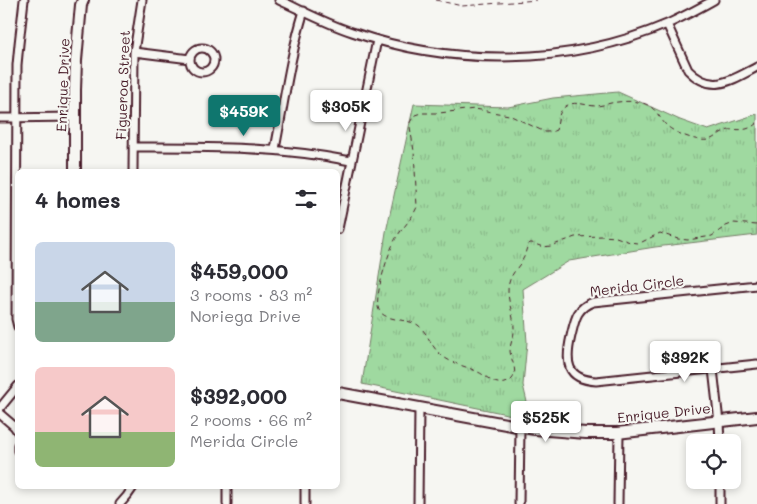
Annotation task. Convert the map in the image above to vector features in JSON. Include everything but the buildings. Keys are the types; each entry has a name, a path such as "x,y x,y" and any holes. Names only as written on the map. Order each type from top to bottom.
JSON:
{"street":[{"path":"17,169 18,44 24,0"},
{"name":"Enrique Drive","path":"75,169 76,60 83,0"},
{"name":"Figueroa Street","path":"133,169 134,52 142,0"},
{"path":"280,0 350,32 377,40 424,51 478,56 555,54 604,45 667,24 714,0"},
{"path":"275,150 293,53 304,11"},
{"path":"667,24 688,70 701,80 724,84 757,67"},
{"path":"340,219 377,40"},
{"path":"134,52 190,59"},
{"path":"0,118 74,117"},
{"path":"133,147 275,150 324,155 351,161"},
{"name":"Merida Circle","path":"757,285 587,304 575,319 568,352 569,366 573,372 579,377 596,381 757,364"},
{"path":"713,369 720,434"},
{"path":"0,408 15,390"},
{"name":"Enrique Drive","path":"340,393 520,427 586,433 619,433 757,417"},
{"path":"418,504 419,408"},
{"path":"0,414 15,428"},
{"path":"519,504 520,427"},
{"path":"618,504 619,433"},
{"path":"120,504 132,489"},
{"path":"226,504 227,489"},
{"path":"305,489 305,504"},
{"path":"720,489 720,504"}],"path":[{"path":"436,0 462,6 536,0"},
{"path":"757,123 749,129 727,130 712,139 704,140 691,138 670,129 655,110 638,102 613,102 598,106 576,103 568,105 561,111 556,130 553,132 537,128 509,116 475,109 418,114 410,122 414,151 417,207 392,247 380,289 378,308 387,317 417,324 425,332 438,352 449,360 479,372 494,382 506,382 512,379 514,373 510,349 514,327 508,285 523,260 530,243 547,246 576,237 602,236 616,237 637,243 660,233 688,240 712,236 734,223 757,225"}],"green space":[{"path":"618,92 680,120 708,130 757,114 757,235 655,247 569,261 523,289 527,342 523,385 531,419 362,384 386,232 414,104 508,107 553,98"}]}
